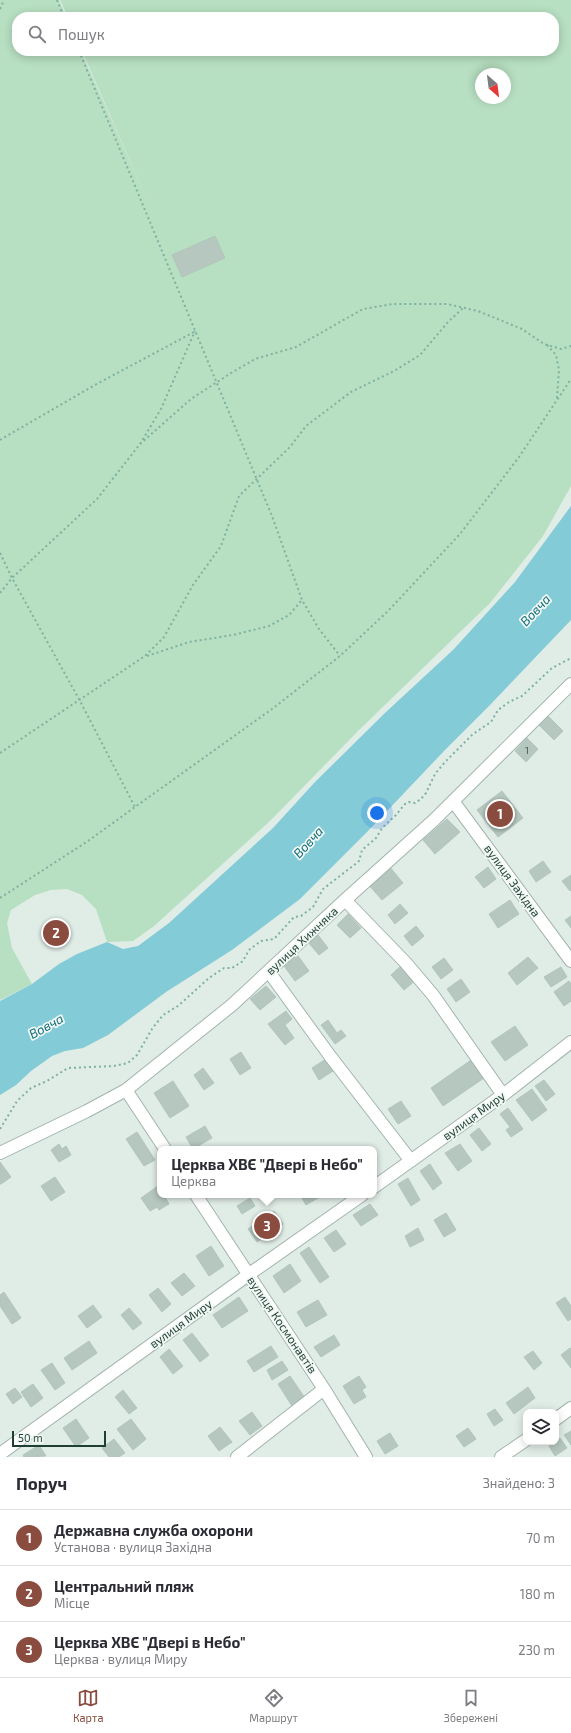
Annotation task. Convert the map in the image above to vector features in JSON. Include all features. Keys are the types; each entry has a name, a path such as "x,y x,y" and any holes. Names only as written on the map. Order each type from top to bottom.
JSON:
{"street":[{"name":"вулиця Хижняка","path":"0,1153 93,1108 126,1090 232,1005 434,820 571,684"},
{"name":"вулиця Західна","path":"453,801 571,961"},
{"path":"345,900 405,962 433,995 503,1095"},
{"path":"269,972 330,1056 411,1161"},
{"name":"вулиця Миру","path":"377,1185 503,1095 571,1042"},
{"path":"126,1090 164,1146"},
{"name":"вулиця Космонавтів","path":"198,1198 324,1389 366,1457"},
{"name":"вулиця Миру","path":"0,1454 248,1275 358,1198"},
{"path":"237,1457 324,1389"},
{"path":"559,1417 571,1408"},
{"path":"510,1455 523,1443"}],"path":[{"path":"0,9 4,0"},
{"path":"57,0 62,12"},
{"path":"81,56 272,516 302,600 319,629 340,656"},
{"path":"140,444 191,399 216,382 255,360 296,347 363,309 393,304 447,304 478,311 522,329 546,344 561,349 571,346"},
{"path":"0,753 145,656 164,637 193,585 221,546 239,496 290,447 306,426 351,392 394,372 420,355 448,322 463,308"},
{"path":"0,440 93,386 195,331"},
{"path":"0,593 12,578 97,499 140,444 161,408 195,331"},
{"path":"546,344 556,355 559,370 557,399"},
{"path":"0,898 88,841 272,709 340,656 388,611 460,534 519,457 571,379"},
{"path":"0,552 12,578 80,700 135,807"},
{"path":"145,656 189,642 233,635 269,626 289,615 302,600"},
{"path":"0,1129 17,1101 31,1088 47,1081 68,1068 114,1066 128,1062 137,1055 152,1028 163,1015 178,1006 214,974 224,968 232,968 243,961 249,950 261,941 274,938 294,918 301,916 313,907 323,889 359,861 362,850 376,838 382,828 405,804 409,802 415,803 421,799 431,784 435,774 473,734 490,722 498,710 509,702 522,696 552,668 571,658"}],"green space":[{"path":"0,0 59,0 64,12 12,12 12,56 83,56 152,211 84,56 559,56 559,12 66,12 60,0 571,0 571,486 543,536 490,603 358,731 270,821 154,926 133,941 107,942 96,909 82,895 67,889 51,890 35,895 11,910 7,923 12,948 32,984 0,1000"}],"water":[{"name":"Вовча","path":"571,506 571,620 368,831 300,899 232,950 166,992 108,1035 83,1048 65,1051 52,1056 31,1071 16,1085 0,1095 0,1001 32,984 59,964 77,954 107,942 123,949 138,946 169,923 273,828 315,782 386,712 453,650 515,582"}],"building":[{"path":"215,236 225,258 182,277 172,255"},
{"path":"548,716 563,731 554,740 539,725"},
{"path":"527,738 538,749 526,762 515,751"},
{"path":"502,791 523,818 498,837 477,810"},
{"path":"447,819 460,832 435,854 423,840"},
{"path":"543,861 551,872 536,882 529,871"},
{"path":"389,866 403,883 382,900 368,884"},
{"path":"488,867 496,879 484,888 475,877"},
{"path":"571,875 571,890 570,891 562,881"},
{"path":"510,900 519,914 498,928 489,914"},
{"path":"400,904 408,913 395,924 388,915"},
{"path":"348,914 361,928 350,938 337,925"},
{"path":"571,916 571,928 565,920"},
{"path":"416,926 424,936 412,946 404,936"},
{"path":"318,935 328,948 319,955 308,942"},
{"path":"296,953 309,971 295,981 282,963"},
{"path":"528,957 538,968 517,985 508,973"},
{"path":"444,958 453,970 441,979 432,967"},
{"path":"403,964 417,979 404,990 391,975"},
{"path":"561,967 567,977 551,987 544,977"},
{"path":"461,979 470,992 456,1002 447,989"},
{"path":"569,981 571,984 571,1001 564,1006 554,992"},
{"path":"266,986 276,997 260,1010 250,999"},
{"path":"286,1011 292,1019 285,1025 294,1038 285,1045 268,1024"},
{"path":"328,1020 337,1033 341,1030 346,1036 335,1044 321,1025"},
{"path":"515,1026 528,1045 505,1061 491,1042"},
{"path":"241,1052 251,1068 240,1075 230,1059"},
{"path":"329,1057 336,1069 319,1080 312,1068"},
{"path":"474,1058 487,1076 443,1106 431,1088"},
{"path":"203,1068 214,1083 204,1090 194,1075"},
{"path":"544,1080 555,1094 546,1101 535,1086"},
{"path":"173,1081 189,1106 170,1118 154,1093"},
{"path":"532,1089 547,1110 532,1121 516,1100"},
{"path":"401,1101 411,1116 398,1124 388,1109"},
{"path":"508,1108 523,1129 511,1137 506,1130 510,1127 500,1114"},
{"path":"205,1126 212,1138 198,1146 191,1146 186,1137"},
{"path":"479,1128 491,1144 482,1151 470,1135"},
{"path":"137,1132 155,1160 144,1166 126,1139"},
{"path":"59,1144 62,1149 66,1146 71,1155 59,1162 51,1150"},
{"path":"460,1144 472,1161 458,1171 445,1153"},
{"path":"0,1162 11,1177 1,1184 0,1184"},
{"path":"430,1164 442,1183 433,1190 420,1171"},
{"path":"55,1177 65,1192 51,1201 41,1186"},
{"path":"408,1178 420,1200 411,1206 398,1184"},
{"path":"157,1187 157,1198 166,1198 169,1204 159,1210 157,1207 150,1211 141,1198"},
{"path":"250,1198 255,1206 242,1214 237,1206"},
{"path":"302,1198 318,1198 306,1205"},
{"path":"370,1204 378,1215 361,1226 353,1215"},
{"path":"274,1211 283,1224 257,1242 248,1229"},
{"path":"446,1213 456,1230 444,1237 434,1220"},
{"path":"418,1228 424,1240 410,1247 405,1236"},
{"path":"336,1230 346,1244 334,1252 324,1238"},
{"path":"211,1246 224,1266 209,1276 196,1256"},
{"path":"309,1247 329,1277 320,1283 300,1253"},
{"path":"290,1264 301,1281 284,1293 273,1276"},
{"path":"184,1273 195,1286 182,1296 171,1283"},
{"path":"158,1288 171,1304 162,1312 149,1295"},
{"path":"4,1292 21,1318 12,1324 0,1306 0,1295"},
{"path":"239,1297 248,1311 222,1328 213,1315"},
{"path":"565,1297 571,1306 571,1319 568,1321 556,1303"},
{"path":"318,1300 327,1315 306,1327 297,1312"},
{"path":"93,1305 102,1317 87,1328 78,1316"},
{"path":"129,1308 142,1323 133,1330 121,1315"},
{"path":"192,1333 209,1355 200,1362 183,1340"},
{"path":"334,1335 340,1345 321,1357 314,1347"},
{"path":"89,1341 97,1353 72,1370 64,1358"},
{"path":"271,1346 278,1357 254,1372 247,1361"},
{"path":"570,1348 571,1349 571,1368 561,1355"},
{"path":"169,1349 183,1366 173,1374 160,1357"},
{"path":"533,1351 542,1363 534,1370 524,1357"},
{"path":"282,1361 288,1370 272,1380 267,1370"},
{"path":"52,1363 65,1383 55,1390 41,1370"},
{"path":"290,1376 305,1398 292,1406 278,1384"},
{"path":"359,1376 366,1387 362,1390 366,1397 354,1404 343,1386"},
{"path":"33,1384 43,1398 31,1407 21,1392"},
{"path":"528,1387 535,1398 514,1414 506,1403"},
{"path":"15,1388 22,1397 13,1404 6,1394"},
{"path":"123,1390 137,1408 129,1414 115,1397"},
{"path":"495,1409 503,1420 494,1426 487,1414"},
{"path":"252,1412 262,1426 250,1435 239,1421"},
{"path":"76,1419 89,1438 76,1447 63,1428"},
{"path":"131,1419 146,1439 133,1450 117,1429"},
{"path":"220,1427 232,1442 219,1451 208,1436"},
{"path":"468,1428 476,1439 464,1447 456,1436"},
{"path":"571,1431 571,1445 564,1435"},
{"path":"390,1433 398,1446 385,1454 377,1441"},
{"path":"560,1438 567,1448 555,1456 549,1446 559,1445"},
{"path":"114,1439 125,1453 119,1457 109,1457 102,1448"},
{"path":"39,1445 46,1456 24,1457 23,1455"}],"place":[{"name":"Державна служба охорони","path":"500,814"},
{"name":"Центральний пляж","path":"56,933"},
{"name":"Церква ХВЄ \"Двері в Небо\"","path":"267,1226"}]}
